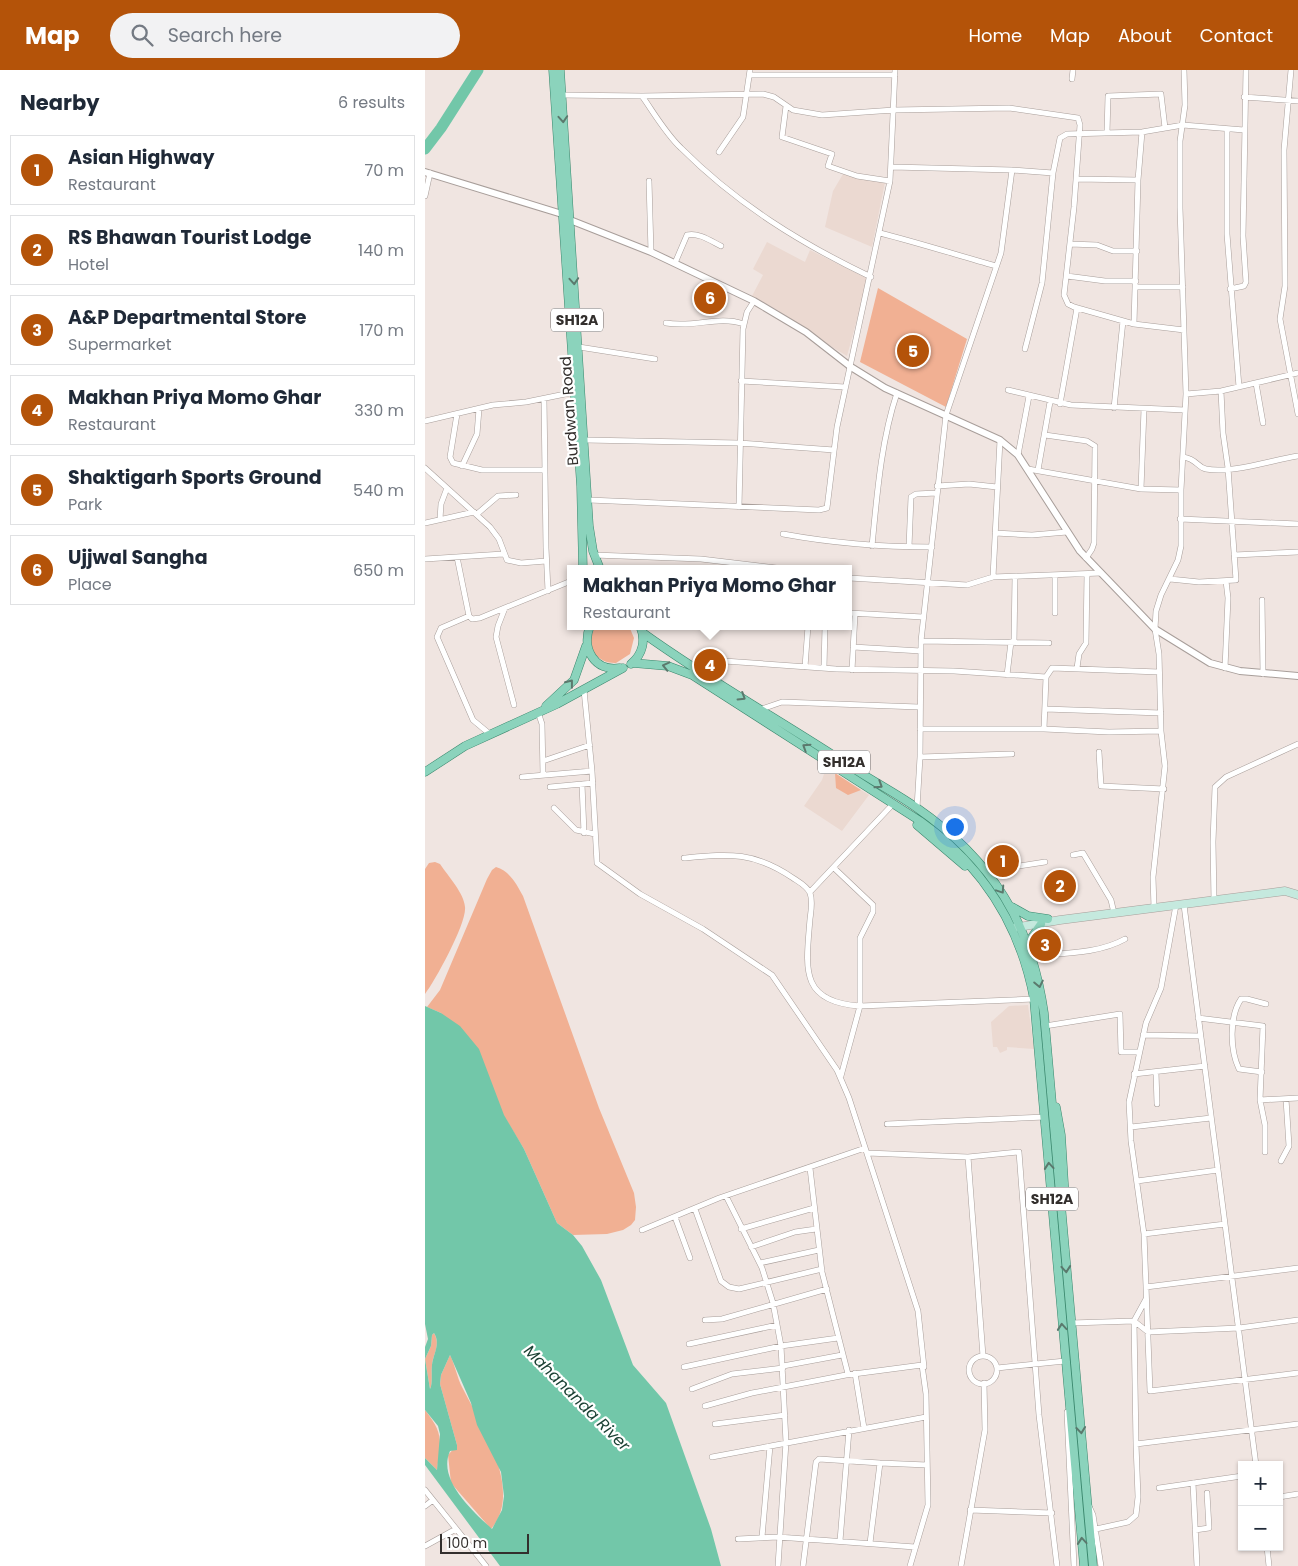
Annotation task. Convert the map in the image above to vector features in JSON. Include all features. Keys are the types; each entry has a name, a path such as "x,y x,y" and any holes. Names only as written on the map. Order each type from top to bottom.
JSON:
{"main road":[{"name":"Burdwan Road","path":"553,70 563,172 570,220 589,500 583,565"},
{"name":"Burdwan Road","path":"560,70 563,172 562,214 575,392 586,522 598,565"},
{"path":"539,711 574,680 586,646 585,630"},
{"path":"586,637 588,630"},
{"name":"SH12A","path":"633,663 640,654 643,644 641,630"},
{"name":"SH12A","path":"642,630 696,668 917,808 960,842 990,875 1020,923 1033,956 1040,985 1051,1093 1058,1113 1065,1201 1062,1220 1093,1566"},
{"path":"586,646 596,662 614,669 623,668"},
{"path":"425,772 465,746 584,690 633,663"},
{"name":"SH12A","path":"633,663 668,666 692,675 905,812 914,823 945,848 992,892 1011,926 1028,971 1034,999 1067,1386 1085,1566"},
{"path":"1011,926 1020,923 1060,920 1285,891 1297,893"},
{"path":"1011,906 1028,916 1044,921"},
{"path":"1028,943 1044,921"}],"street":[{"path":"1072,79 1073,70"},
{"path":"1154,908 1153,877 1165,766 1155,629 1159,603 1178,560 1181,546 1180,519 1186,394 1180,199 1180,140 1185,105 1184,70"},
{"path":"1230,289 1244,286 1246,282 1243,249 1244,97 1246,70"},
{"path":"1291,70 1284,150 1285,286 1280,318 1298,414"},
{"path":"589,500 819,510 827,508 833,450 845,386 871,277 890,181 895,73 750,72 748,93 739,126 719,152"},
{"path":"561,95 641,96 748,93 769,95 786,106 801,112 822,114 894,110 1018,110 1077,118 1080,124 1076,179 1064,295 1068,304 1134,324 1184,330"},
{"path":"1107,133 1108,96 1161,94 1165,128"},
{"path":"641,96 679,147 726,188 757,212 816,250 871,277"},
{"path":"1244,97 1298,101"},
{"path":"786,106 782,137 833,154 828,166 857,176 890,181"},
{"path":"1025,348 1042,283 1053,173 1060,138 1067,134 1141,132 1183,125 1244,130"},
{"path":"1227,129 1225,178 1230,289 1239,386"},
{"path":"1134,324 1137,180 1141,132"},
{"path":"892,167 1053,173"},
{"path":"917,808 920,757 921,641 946,415 1001,253 1012,170"},
{"path":"425,196 427,173 562,214"},
{"path":"1076,179 1137,180"},
{"path":"649,181 651,252"},
{"path":"570,220 675,262 754,301 806,332 851,366 885,388 1000,440 1018,454 1067,532 1086,558 1155,629 1210,663 1225,668 1263,674 1298,676"},
{"path":"675,262 687,235 695,234 721,246"},
{"path":"880,234 927,244 941,251 996,266"},
{"path":"1070,244 1097,245 1113,251 1137,251"},
{"path":"1067,276 1183,287"},
{"path":"739,507 739,443 744,324 754,301"},
{"path":"1060,404 1077,308"},
{"path":"666,323 693,325 722,319 744,324"},
{"path":"1115,408 1123,321"},
{"path":"579,347 655,359"},
{"path":"1186,394 1221,391 1298,373"},
{"path":"741,381 845,386"},
{"path":"1256,383 1263,423"},
{"path":"1008,390 1060,404 1185,410"},
{"path":"1170,579 1236,580 1221,391"},
{"path":"425,421 493,405 544,399 575,392"},
{"path":"872,546 883,454 891,411 897,392"},
{"path":"1018,454 1029,396"},
{"path":"544,399 544,470 549,591"},
{"path":"1038,470 1050,402"},
{"path":"462,466 477,434 479,409"},
{"path":"1141,488 1144,409"},
{"path":"457,414 450,459 462,466 482,470 544,470"},
{"path":"1045,435 1093,444 1096,449 1094,542 1093,549 1086,558"},
{"path":"585,440 739,443 833,450"},
{"path":"993,577 1000,440"},
{"path":"1183,456 1194,459 1202,468 1228,468 1298,456"},
{"path":"425,468 496,534 507,560 516,562 547,561"},
{"path":"1028,469 1141,488 1181,490"},
{"path":"937,486 969,484 997,487"},
{"path":"440,519 441,504 447,488"},
{"path":"909,547 911,497 916,494 936,493"},
{"path":"425,524 440,519 475,513 498,496 517,495"},
{"path":"1180,519 1231,523 1298,524"},
{"path":"995,533 1032,535 1067,532"},
{"path":"783,534 826,542 872,546 932,547"},
{"path":"1234,555 1298,552"},
{"path":"425,560 503,554"},
{"path":"594,555 701,559 751,565"},
{"path":"457,557 469,616 475,620 567,583"},
{"path":"1077,668 1079,654 1086,643 1087,574"},
{"path":"852,578 967,585 993,577 1101,574"},
{"path":"1055,575 1055,613"},
{"path":"1007,675 1012,643 1015,576"},
{"path":"1225,668 1228,598 1226,581"},
{"path":"1262,600 1263,674"},
{"path":"505,608 496,637 514,705"},
{"path":"852,614 923,617"},
{"path":"852,670 855,614"},
{"path":"469,616 441,628 437,637 473,720 491,735"},
{"path":"805,667 808,630"},
{"path":"824,668 825,630"},
{"path":"921,641 1049,643"},
{"path":"853,647 921,651"},
{"path":"696,668 709,662 724,661 852,670 954,671 1045,677"},
{"path":"1044,728 1045,677 1055,667 1159,672"},
{"path":"584,690 593,783 596,861 601,868 640,894 703,928 772,975 841,1076 918,1311 924,1367 927,1505 909,1566"},
{"path":"762,709 782,702 919,708"},
{"path":"1045,709 1161,713"},
{"path":"539,711 542,724 543,774"},
{"path":"920,729 1044,728 1109,732 1161,731"},
{"path":"1215,901 1213,842 1215,787 1226,777 1298,744"},
{"path":"543,761 590,745"},
{"path":"1099,752 1101,786 1164,789"},
{"path":"920,757 1012,754"},
{"path":"522,777 592,771"},
{"path":"550,787 593,783"},
{"path":"582,784 583,833"},
{"path":"809,892 834,868 893,804"},
{"path":"554,808 573,827 583,833 595,834"},
{"path":"1073,855 1083,852 1111,900 1114,913"},
{"path":"684,858 744,856 769,864 797,881 809,892 812,900 807,960 809,980 813,988 835,1002 860,1006 1034,999"},
{"path":"990,875 1006,868 1045,862"},
{"path":"834,868 873,905 873,912 860,938 860,1006 841,1076"},
{"path":"1180,905 1199,1018 1256,1461"},
{"path":"1180,905 1161,988 1143,1035 1129,1102 1144,1234 1150,1391 1298,1373"},
{"path":"1033,956 1093,950 1113,945 1125,939"},
{"path":"1262,1072 1239,1069 1235,1056 1233,1022 1241,999 1247,998 1267,1004"},
{"path":"1045,1026 1120,1014 1121,1052 1139,1052"},
{"path":"1199,1018 1263,1026 1260,1100 1265,1125 1265,1152"},
{"path":"1143,1035 1201,1036"},
{"path":"1134,1074 1205,1066"},
{"path":"1156,1072 1157,1104"},
{"path":"1260,1100 1298,1098"},
{"path":"1281,1161 1289,1146 1286,1099"},
{"path":"887,1124 1045,1117"},
{"path":"1131,1127 1211,1118"},
{"path":"642,1230 726,1196 866,1151 968,1157 1019,1152 1039,1415 1057,1566"},
{"path":"968,1157 983,1356"},
{"path":"809,1168 822,1269 848,1374"},
{"path":"1137,1181 1218,1170"},
{"path":"726,1196 741,1229 760,1263 773,1303 781,1346 785,1387 786,1442 778,1566"},
{"path":"741,1229 814,1208"},
{"path":"695,1209 724,1284 739,1289 822,1269"},
{"path":"675,1217 690,1258"},
{"path":"1144,1234 1225,1224"},
{"path":"751,1248 795,1232 816,1229"},
{"path":"760,1263 819,1250"},
{"path":"1145,1287 1298,1268"},
{"path":"705,1320 722,1319 827,1289"},
{"path":"1096,1529 1128,1522 1136,1515 1138,1497 1134,1321 1146,1299"},
{"path":"1071,1323 1134,1321 1148,1332 1239,1328 1298,1320"},
{"path":"689,1344 777,1325"},
{"path":"684,1367 781,1346 838,1338"},
{"path":"692,1388 732,1374 842,1356"},
{"path":"983,1356 991,1358 997,1368 995,1378 984,1383 974,1380 969,1370 971,1362 983,1356"},
{"path":"997,1368 1065,1361"},
{"path":"705,1406 743,1394 848,1374 919,1364 924,1367"},
{"path":"855,1373 864,1428"},
{"path":"961,1566 985,1430 984,1383"},
{"path":"1067,1386 1074,1566"},
{"path":"715,1424 785,1414"},
{"path":"712,1457 926,1417"},
{"path":"1136,1444 1298,1424"},
{"path":"840,1541 849,1430"},
{"path":"763,1537 769,1446"},
{"path":"803,1566 817,1460 927,1465"},
{"path":"870,1543 879,1463"},
{"path":"1159,1488 1238,1477"},
{"path":"1193,1483 1197,1566"},
{"path":"425,1490 486,1566"},
{"path":"1195,1530 1209,1528 1207,1493"},
{"path":"1283,1496 1298,1494"},
{"path":"425,1506 433,1500"},
{"path":"1088,1505 1093,1515 1096,1529 1101,1566"},
{"path":"970,1510 1052,1513"},
{"path":"425,1546 456,1529"},
{"path":"738,1539 779,1537 915,1547"},
{"path":"1267,1551 1269,1566"}],"shaded area":[{"path":"843,174 885,182 872,247 825,227 833,191"},
{"path":"767,242 805,262 810,250 868,279 847,356 779,315 779,311 752,296 763,275 753,269"},
{"path":"878,288 967,339 946,407 860,362"},
{"path":"594,630 631,630 634,638 630,654 616,663 602,660 597,656 592,645"},
{"path":"826,768 869,795 842,831 804,806 822,780"},
{"path":"835,773 861,790 848,795 836,788"},
{"path":"435,862 440,864 455,885 462,896 465,907 456,938 443,965 425,994 425,869 429,863"},
{"path":"496,867 509,875 523,896 599,1108 634,1193 635,1220 623,1230 607,1234 573,1235 557,1223 524,1149 441,1013 427,1007 440,990 487,879"},
{"path":"1028,1005 1034,1049 1007,1047 1007,1050 1000,1053 997,1047 993,1047 991,1022 1009,1006"},
{"path":"434,1333 437,1345 432,1365 430,1389 425,1359"},
{"path":"450,1355 462,1387 488,1438 501,1477 503,1496 500,1514 491,1529 451,1483 448,1455 457,1445 440,1384 441,1375"},
{"path":"425,1410 435,1425 440,1438 437,1470 425,1458"}],"water":[{"name":"Mahananda River","path":"425,1006 441,1013 460,1026 479,1049 504,1115 524,1149 557,1223 573,1235 582,1246 601,1280 633,1365 666,1403 711,1529 721,1566 500,1566 425,1465 425,1458 437,1470 440,1434 438,1426 425,1410 425,1359 425,1347 428,1339 425,1324","holes":["434,1333 437,1345 432,1365 430,1389 425,1359","450,1355 471,1403 477,1425 501,1472 504,1496 502,1510 492,1529 459,1494 448,1473 447,1462 450,1451 457,1450 457,1445 440,1384 441,1375"]}],"waterway":[{"path":"425,149 441,128 478,70"}],"place":[{"name":"Ujjwal Sangha","path":"710,298"},
{"name":"Shaktigarh Sports Ground","path":"913,351"},
{"name":"Makhan Priya Momo Ghar","path":"710,665"},
{"name":"Asian Highway","path":"1003,861"},
{"name":"RS Bhawan Tourist Lodge","path":"1060,886"},
{"name":"A&P Departmental Store","path":"1045,945"}]}
